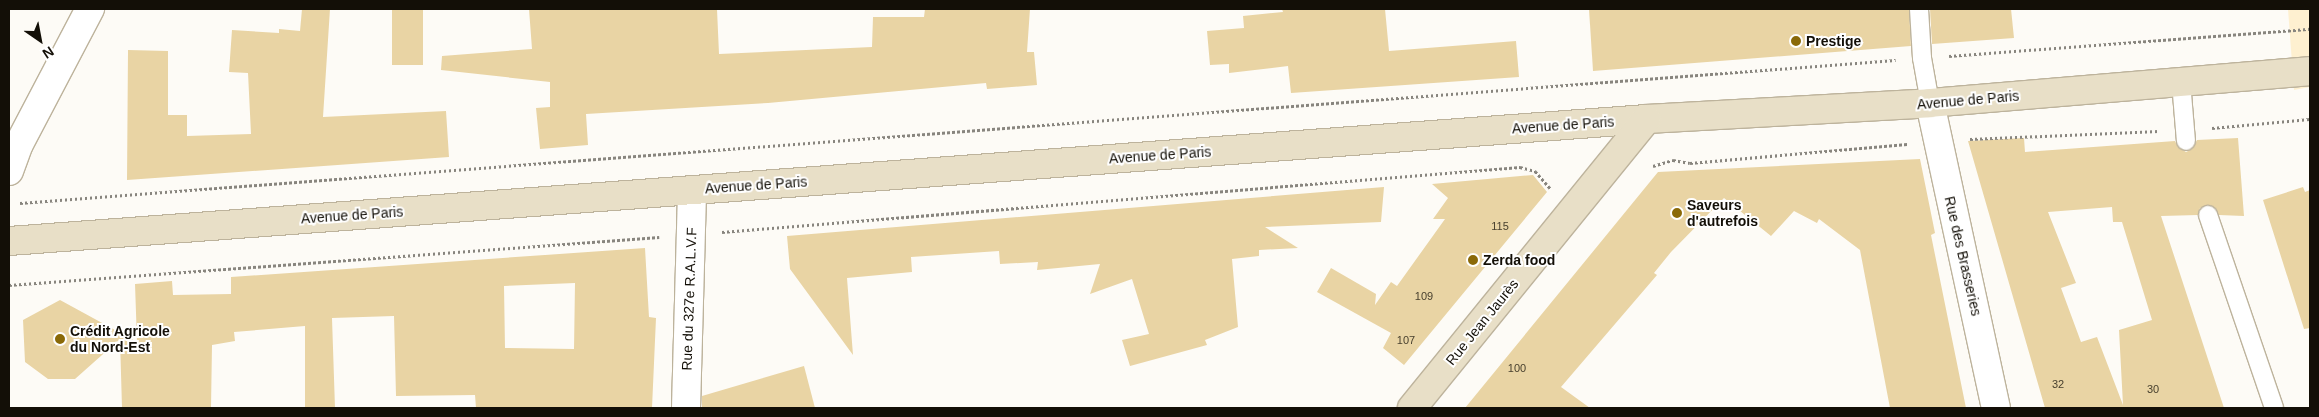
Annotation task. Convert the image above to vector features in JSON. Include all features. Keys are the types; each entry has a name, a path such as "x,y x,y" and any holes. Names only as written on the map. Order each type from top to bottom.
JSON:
{"main road":[{"name":"Avenue de Paris","path":"9,241 1647,119 1930,104 2310,70"},
{"name":"Rue Jean Jaurès","path":"1412,408 1647,119"}],"street":[{"path":"9,171 19,144 90,9"},
{"name":"Rue des Brasseries","path":"1930,104 1996,408"},
{"name":"Rue du 327e R.A.L.V.F","path":"686,408 692,190"}],"lane":[{"path":"1920,9 1922,58 1930,104"},
{"path":"2181,82 2185,135"},
{"path":"2208,215 2274,408"}],"path":[{"path":"9,203 2310,28"},
{"path":"1649,169 1656,164 1673,160 1690,163 1937,141 2185,135 2310,119"},
{"path":"9,285 692,234 1520,167 1535,171 1554,195 1573,210"}],"shaded area":[{"path":"2288,9 2310,9 2310,87 2294,90"}],"building":[{"path":"302,9 330,9 323,117 446,111 449,157 127,180 128,50 168,51 168,115 187,115 187,136 251,134 248,73 229,72 232,30 279,33 279,29 300,31"},
{"path":"392,9 423,9 423,65 392,65"},
{"path":"529,9 717,9 719,54 872,47 873,17 924,17 925,9 1030,9 1027,52 1034,52 1037,85 987,89 986,83 768,103 586,114 588,145 540,149 536,108 550,107 550,82 441,70 442,56 532,49"},
{"path":"1282,9 1385,9 1389,51 1516,41 1519,77 1291,93 1288,66 1229,73 1229,64 1210,65 1207,31 1244,28 1243,16 1283,12"},
{"path":"1589,9 1909,9 1911,46 1593,71"},
{"path":"1930,9 2011,9 2014,38 1932,44"},
{"path":"2024,138 2025,152 2175,141 2178,147 2186,152 2192,149 2197,140 2238,138 2244,216 2219,215 2210,205 2200,208 2198,215 2161,216 2224,408 2045,408 1968,141","holes":["2112,207 2113,222 2122,222 2152,320 2119,330 2123,405 2097,337 2081,342 2061,288 2076,283 2048,212"]},
{"path":"1920,159 1935,233 1931,235 1966,408 1890,408 1860,250 1819,219 1817,223 1794,211 1771,236 1724,198 1671,252 1654,273 1657,275 1561,387 1590,408 1465,408 1658,172"},
{"path":"1533,175 1547,192 1404,365 1383,348 1391,333 1317,292 1331,268 1376,294 1375,305 1391,282 1397,286 1445,219 1433,219 1448,198 1432,184"},
{"path":"1384,187 1381,222 1265,227 1298,248 1259,250 1259,256 1232,259 1238,327 1205,340 1207,345 1130,366 1122,340 1149,334 1132,279 1090,294 1100,264 1037,270 1038,262 1000,264 999,251 911,257 912,272 847,278 853,355 790,269 787,236"},
{"path":"2303,187 2305,192 2310,190 2310,328 2304,329 2263,200"},
{"path":"645,248 649,317 656,318 652,408 476,408 475,395 396,396 394,316 332,318 335,408 305,408 305,326 234,332 235,341 212,345 211,408 122,408 120,339 75,379 48,379 25,362 23,320 60,300 137,342 135,284 172,281 173,295 231,294 231,277","holes":["575,283 574,349 505,348 504,286"]},
{"path":"804,366 815,408 702,408 702,396"}],"place":[{"name":"Prestige","path":"1796,41"},
{"name":"Saveurs d'autrefois","path":"1677,213"},
{"name":"Zerda food","path":"1473,260"},
{"name":"Crédit Agricole du Nord-Est","path":"60,339"}]}
